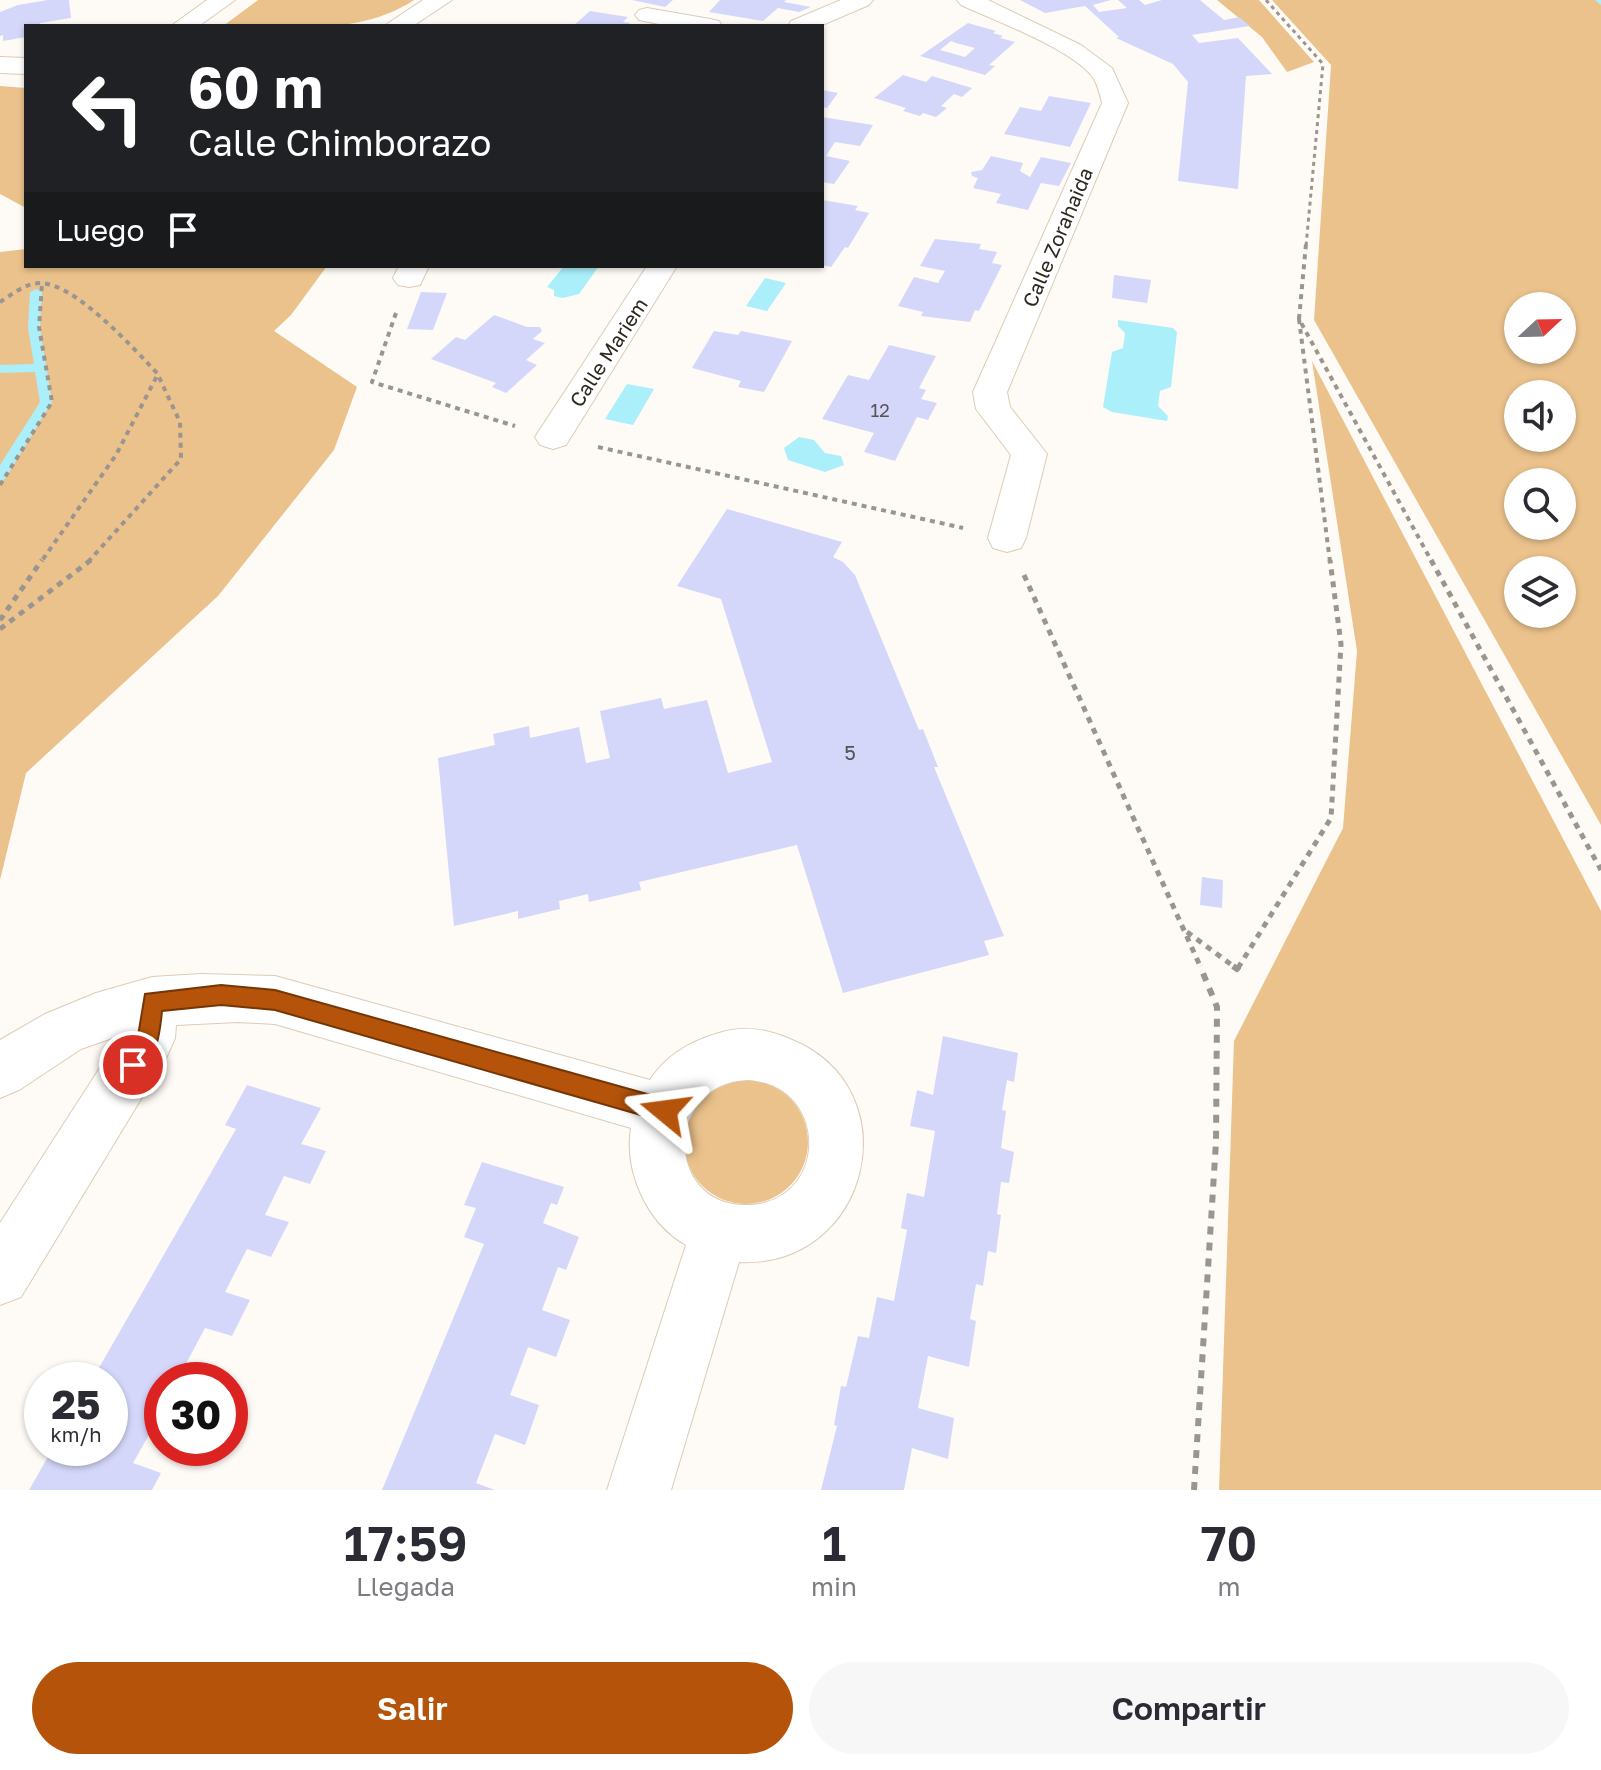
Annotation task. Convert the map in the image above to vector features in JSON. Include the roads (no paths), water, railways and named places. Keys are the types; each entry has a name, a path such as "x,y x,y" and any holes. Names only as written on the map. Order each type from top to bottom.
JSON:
{"street":[{"path":"186,24 223,0"},
{"path":"399,24 440,0"},
{"path":"805,24 861,0"},
{"name":"Calle Zorahaida","path":"969,0 1036,32 1100,70 1111,86 1115,103 990,392 993,409 1029,454 1007,538"},
{"path":"647,15 699,24"},
{"path":"0,65 24,66"},
{"name":"Calle Mariem","path":"553,437 661,268"},
{"path":"0,1072 78,1025 152,1001 221,995 275,1000 665,1111"},
{"path":"0,1276 149,1038 152,1001"},
{"path":"757,1053 785,1059 809,1075 826,1098 836,1127 836,1157 826,1187 807,1212 781,1229 750,1236 719,1233 693,1218 672,1196 660,1169 658,1139 665,1111 680,1085 702,1066 729,1055 757,1053"},
{"path":"639,1490 719,1233"}],"water":[{"path":"562,268 598,268 579,294 563,298 554,296 554,290 547,287"},
{"path":"765,278 786,283 767,311 746,306"},
{"path":"1118,320 1173,328 1177,332 1171,387 1160,391 1158,406 1168,416 1167,421 1112,412 1103,407 1112,352 1123,348 1125,333 1118,326"},
{"path":"627,384 654,389 633,425 605,419"},
{"path":"799,437 814,440 825,453 841,456 844,465 825,472 788,460 784,448"}],"waterway":[{"path":"0,476 46,402 34,328 36,292"},
{"path":"0,369 40,368"}]}
